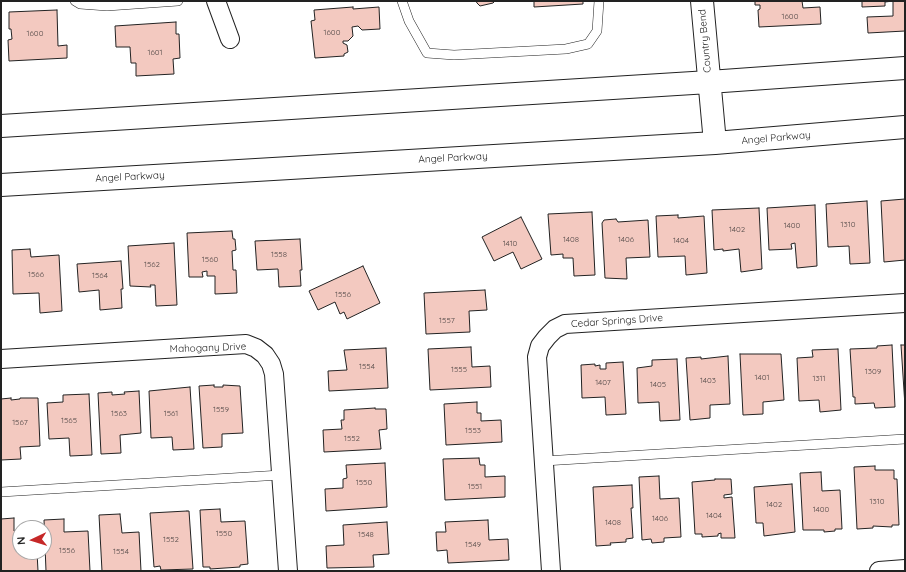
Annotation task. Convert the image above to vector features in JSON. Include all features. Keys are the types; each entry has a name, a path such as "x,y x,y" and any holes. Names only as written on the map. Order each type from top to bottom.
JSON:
{"main road":[{"name":"Country Bend","path":"702,1 715,143"},
{"path":"1,126 709,82 905,68"},
{"name":"Angel Parkway","path":"1,185 715,143 905,127"}],"street":[{"path":"216,1 230,38"},
{"name":"Cedar Springs Drive","path":"551,571 537,357 540,346 555,329 566,324 905,303"},
{"name":"Mahogany Drive","path":"1,359 246,344 256,348 265,355 271,364 274,374 288,571"},
{"path":"879,571 905,569"}],"lane":[{"path":"75,1 80,4 107,6 178,1"},
{"path":"402,1 409,21 427,53 454,55 566,49 588,44 597,31 599,1"},
{"path":"544,461 905,439"},
{"path":"1,492 281,475"}],"building":[{"path":"476,1 495,1 493,3 480,6"},
{"path":"534,1 583,1 583,4 534,7"},
{"path":"755,1 802,1 803,8 820,7 821,24 759,27 758,10 760,9 760,5 755,5"},
{"path":"862,1 893,1 885,2 885,6 862,7"},
{"path":"893,1 905,1 905,31 868,33 867,17 893,16"},
{"path":"353,7 353,9 379,7 380,29 362,30 358,26 352,27 353,36 348,41 343,41 343,43 347,45 348,52 344,54 344,56 315,58 311,21 315,20 314,10"},
{"path":"57,10 58,46 67,45 67,58 9,61 8,40 12,39 11,29 9,29 9,12"},
{"path":"176,22 176,34 179,34 180,58 173,59 174,74 136,76 136,63 131,63 130,47 116,47 115,26"},
{"path":"905,199 905,260 884,262 881,201"},
{"path":"867,201 870,263 850,264 849,246 828,247 826,204"},
{"path":"815,205 817,266 797,268 795,243 791,244 792,249 769,250 767,208"},
{"path":"759,208 762,269 741,272 739,249 723,251 723,249 714,250 712,210"},
{"path":"592,212 595,275 574,276 573,258 563,258 563,254 551,255 548,214"},
{"path":"678,215 678,218 704,216 707,273 686,275 685,256 658,257 656,216"},
{"path":"521,217 542,259 521,269 513,252 494,261 482,237"},
{"path":"616,219 618,222 648,220 650,257 626,258 627,279 605,278 602,223 604,220"},
{"path":"232,231 233,239 235,239 236,250 232,251 233,270 236,270 237,293 215,294 215,276 207,276 207,271 202,272 203,277 189,277 187,233"},
{"path":"300,239 302,270 300,270 301,286 279,287 278,269 257,270 255,241"},
{"path":"174,243 177,305 156,306 155,285 150,285 151,287 130,286 128,246"},
{"path":"30,249 31,257 59,255 62,311 40,313 39,293 13,294 12,250"},
{"path":"121,261 123,289 121,289 122,308 100,310 99,290 79,292 77,264"},
{"path":"363,266 380,303 347,319 344,312 340,314 335,302 318,310 309,291"},
{"path":"485,290 487,310 469,311 470,332 426,334 424,293"},
{"path":"892,345 895,407 875,408 874,403 855,404 855,397 853,397 850,349 877,348 877,346"},
{"path":"901,345 905,345 905,406"},
{"path":"471,347 472,367 490,366 491,387 430,390 428,349"},
{"path":"386,348 388,388 329,391 328,371 347,370 344,350"},
{"path":"838,349 841,410 820,412 819,400 799,401 797,358 813,357 812,350"},
{"path":"740,354 781,354 784,400 763,402 763,414 743,415"},
{"path":"728,356 730,404 710,405 710,418 690,420 686,358 701,357 701,359"},
{"path":"677,359 680,420 660,421 659,402 638,403 637,368 652,366 652,360"},
{"path":"623,362 626,414 606,415 605,397 582,398 581,365 595,364 595,366 600,365 600,369 606,369 606,363"},
{"path":"214,385 214,387 223,387 223,385 240,386 243,433 222,434 222,447 203,448 199,386"},
{"path":"190,387 194,449 173,450 172,437 151,438 149,391"},
{"path":"139,391 141,433 120,435 121,453 101,454 98,393 112,392 112,395 125,394 124,392"},
{"path":"89,394 92,455 70,456 69,438 49,439 47,403 63,402 63,395"},
{"path":"11,398 11,400 20,398 38,398 40,446 20,447 21,459 1,460 1,399"},
{"path":"477,402 477,413 481,413 481,421 501,420 502,442 446,445 444,404"},
{"path":"375,408 386,409 387,429 379,430 381,449 324,452 323,430 342,429 341,420 344,420 344,410"},
{"path":"479,458 480,465 485,465 485,477 505,476 505,497 445,500 443,459"},
{"path":"385,463 387,507 326,511 325,489 343,488 343,479 347,478 346,465"},
{"path":"875,466 875,470 894,470 894,479 897,479 899,525 892,525 892,527 873,526 873,528 857,529 854,467"},
{"path":"821,472 822,491 840,490 842,529 824,532 824,530 803,530 800,473"},
{"path":"659,476 660,499 679,498 681,537 664,538 664,542 652,543 651,539 642,540 639,477"},
{"path":"715,479 731,479 732,494 724,495 724,498 732,497 735,538 721,538 721,533 718,534 718,536 702,537 702,534 695,534 692,482"},
{"path":"792,484 795,532 764,536 763,523 756,523 754,487"},
{"path":"632,485 633,508 631,508 633,538 626,539 626,542 596,546 593,487"},
{"path":"220,509 221,522 245,521 248,564 240,565 240,567 210,569 210,567 203,567 200,510"},
{"path":"189,511 193,569 161,570 160,566 154,567 150,513"},
{"path":"120,514 122,533 139,532 141,571 102,571 99,515"},
{"path":"14,518 14,520 12,520 12,560 37,560 38,571 1,571 1,519"},
{"path":"64,519 64,532 88,531 90,571 46,571 46,560 52,560 52,520 44,520"},
{"path":"488,520 489,540 508,539 509,560 448,563 447,550 437,551 436,532 446,532 445,522"},
{"path":"387,522 389,554 373,555 374,567 327,568 326,546 344,545 343,525"}]}
